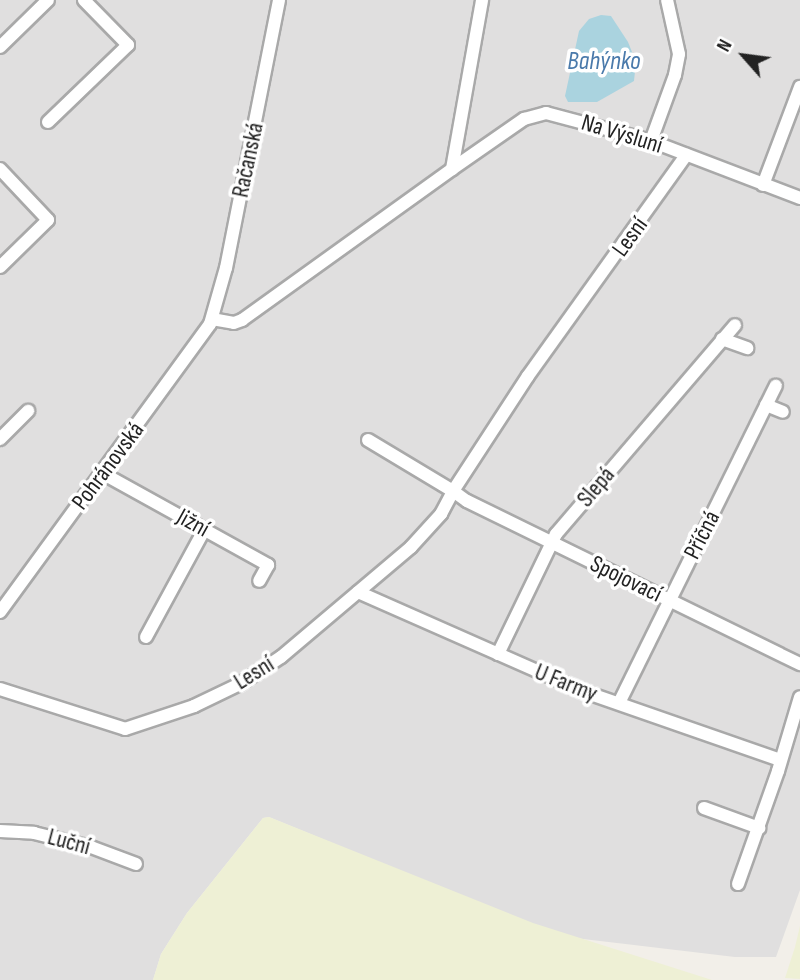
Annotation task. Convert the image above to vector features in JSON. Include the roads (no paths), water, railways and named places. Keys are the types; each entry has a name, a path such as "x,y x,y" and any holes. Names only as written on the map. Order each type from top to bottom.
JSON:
{"street":[{"path":"3,39 48,0"},
{"path":"48,122 128,45 84,0"},
{"name":"Račanská","path":"212,319 231,243 279,0"},
{"path":"452,169 482,0"},
{"path":"651,141 675,75 679,54 667,0"},
{"path":"763,185 800,87"},
{"name":"Na Výsluní","path":"212,319 234,323 242,320 452,169 533,115 556,115 651,141 800,198"},
{"name":"Lesní","path":"0,689 125,729 194,706 240,684 281,657 411,547 441,514 453,491 528,376 686,155"},
{"path":"0,169 48,220 0,267"},
{"name":"Pohránovská","path":"0,612 194,350 212,319"},
{"name":"Slepá","path":"498,654 552,542 735,324"},
{"path":"722,339 747,348"},
{"name":"Příčná","path":"619,703 776,386"},
{"path":"766,405 783,412"},
{"path":"0,439 28,411"},
{"path":"368,440 453,491"},
{"name":"Jižní","path":"102,473 268,565 259,581"},
{"name":"Spojovací","path":"453,491 467,501 800,663"},
{"path":"146,637 204,530"},
{"name":"U Farmy","path":"358,592 582,691 779,760"},
{"path":"737,884 759,828 800,697"},
{"path":"704,808 759,828"},
{"name":"Luční","path":"0,831 34,833 91,847 136,864"}],"water":[{"name":"Bahýnko","path":"601,15 611,16 628,42 636,62 634,81 597,102 568,102 565,96 579,31 589,19"}]}
